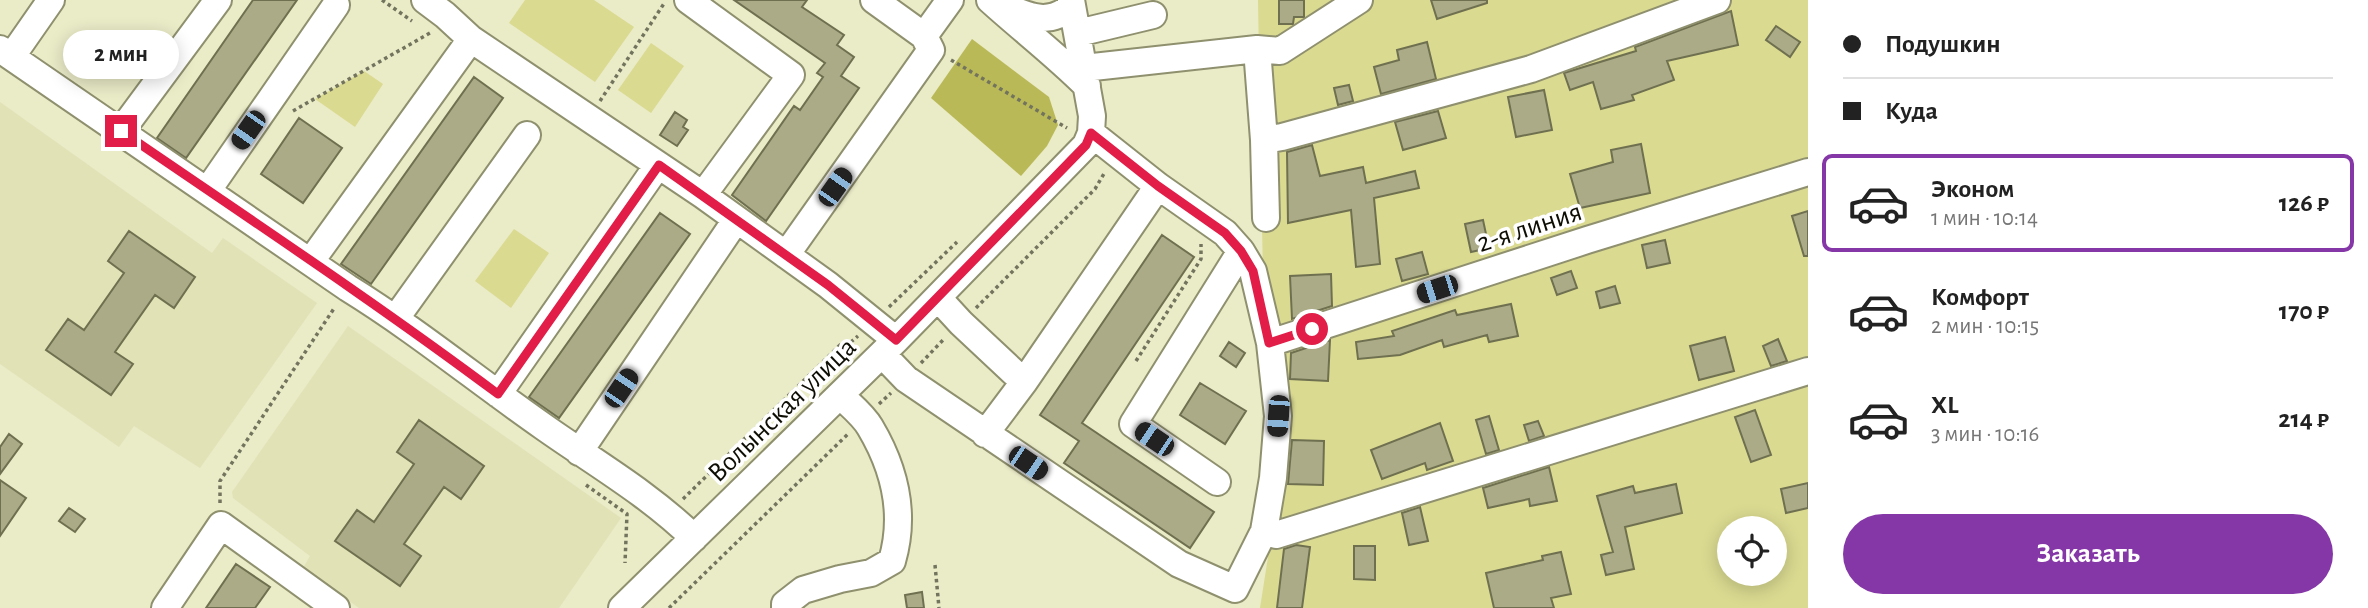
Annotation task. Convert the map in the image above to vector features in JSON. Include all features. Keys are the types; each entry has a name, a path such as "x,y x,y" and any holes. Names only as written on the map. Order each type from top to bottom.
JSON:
{"street":[{"path":"51,0 6,52 348,288 396,318 579,452 645,496 673,517 694,538"},
{"path":"121,131 218,0"},
{"path":"688,0 791,75 703,195"},
{"path":"874,0 927,43"},
{"path":"786,255 927,43 950,0"},
{"path":"990,0 1027,15 1048,19 1061,15 1071,3"},
{"path":"990,0 1026,33 1085,77 1257,49 1280,51 1359,0"},
{"path":"1264,140 1282,138 1531,69 1717,0"},
{"path":"441,5 471,39 703,195 838,292 889,347 906,379 1179,564 1236,598 1264,531 1273,478 1278,416 1269,343 1253,271 1241,251 1225,233 1079,131 1092,116 1071,3"},
{"path":"208,190 335,5"},
{"path":"1077,33 1153,15"},
{"path":"311,261 471,39"},
{"path":"1257,49 1264,140 1266,218"},
{"name":"Волынская улица","path":"622,608 939,298 1086,145 1079,131"},
{"path":"396,318 527,135"},
{"path":"498,394 659,165"},
{"name":"2-я линия","path":"1269,343 1587,240 1808,173"},
{"path":"985,434 1024,382 1158,186"},
{"path":"579,452 736,220"},
{"path":"1217,482 1133,424 1241,251"},
{"path":"939,298 961,323 1024,382"},
{"path":"1264,531 1276,535 1808,372"},
{"path":"785,608 785,604 803,590 871,573 892,561 898,539 900,509 891,474 864,419 840,395"},
{"path":"165,608 220,525 302,598 336,608"}],"path":[{"path":"293,111 430,34 382,0"},
{"path":"589,117 666,0"},
{"path":"927,43 979,76 1079,131"},
{"path":"669,608 906,379 1095,189 1105,172"},
{"path":"1089,183 1095,189"},
{"path":"1136,361 1201,260 1202,245 1197,236"},
{"path":"220,525 220,481 348,288"},
{"path":"840,345 844,354"},
{"path":"584,484 627,514 625,563"},
{"path":"935,565 939,608"}],"shaded area":[{"path":"525,0 594,0 634,27 595,82 509,23"},
{"path":"1258,0 1808,0 1808,608 1260,608 1268,557"},
{"path":"972,39 1049,97 1058,125 1047,146 1021,176 931,98"},
{"path":"651,43 684,66 651,113 618,90"},
{"path":"364,71 383,84 355,127 315,99"},
{"path":"0,102 212,253 223,238 317,303 200,468 134,426 119,447 0,364"},
{"path":"514,229 549,253 511,308 475,281"},
{"path":"348,326 621,518 559,608 359,608 303,568 310,556 233,498 232,492"}],"building":[{"path":"253,0 297,0 186,158 157,138"},
{"path":"734,0 807,0 802,7 844,35 837,45 854,57 841,76 859,88 766,221 732,195 794,106 800,110 823,77 817,73 825,63"},
{"path":"1279,0 1304,0 1304,17 1294,17 1293,24 1279,24"},
{"path":"1431,0 1487,0 1487,3 1437,19"},
{"path":"1731,11 1738,45 1667,61 1674,80 1632,95 1634,100 1601,109 1593,82 1570,90 1564,73 1636,51 1635,47"},
{"path":"1776,26 1800,42 1790,57 1766,40"},
{"path":"1427,42 1436,79 1381,94 1374,67 1399,60 1397,50"},
{"path":"474,77 503,98 371,284 341,264"},
{"path":"1349,85 1353,101 1338,105 1334,88"},
{"path":"1544,90 1552,130 1516,137 1508,97"},
{"path":"1438,111 1446,138 1403,150 1395,122"},
{"path":"675,112 687,120 683,127 688,130 677,146 660,135"},
{"path":"299,118 342,148 303,203 261,174"},
{"path":"1641,144 1650,193 1580,208 1570,174 1613,162 1611,150"},
{"path":"1312,145 1320,176 1363,167 1366,183 1415,171 1419,188 1374,198 1380,264 1356,267 1351,210 1288,223 1287,152"},
{"path":"1808,211 1808,256 1804,256 1792,216"},
{"path":"660,213 690,234 559,418 529,397"},
{"path":"1483,220 1489,248 1471,252 1465,224"},
{"path":"129,231 195,277 174,308 155,295 115,352 133,364 111,395 46,350 68,319 84,330 124,273 108,261"},
{"path":"1162,235 1194,257 1082,423 1214,512 1190,548 1064,463 1079,441 1040,415"},
{"path":"1665,240 1670,263 1647,268 1642,245"},
{"path":"1422,252 1428,274 1402,281 1396,259"},
{"path":"1571,271 1577,288 1557,295 1551,278"},
{"path":"1331,274 1332,306 1292,319 1290,276"},
{"path":"1615,286 1620,303 1600,308 1596,292"},
{"path":"1511,304 1518,336 1489,342 1487,335 1444,347 1442,340 1400,355 1358,359 1356,342 1394,336 1392,331 1455,310 1457,315"},
{"path":"1725,337 1734,371 1699,380 1690,346"},
{"path":"1778,339 1787,361 1771,366 1763,346"},
{"path":"1330,340 1328,381 1290,379 1291,353"},
{"path":"1229,342 1245,353 1236,367 1220,356"},
{"path":"1200,383 1246,411 1225,444 1180,415"},
{"path":"1755,410 1771,455 1751,462 1735,417"},
{"path":"1489,416 1499,450 1486,454 1476,420"},
{"path":"419,420 484,466 461,499 444,487 404,544 421,556 400,586 335,541 357,510 374,522 414,464 397,452"},
{"path":"1538,421 1544,436 1529,441 1524,425"},
{"path":"1440,423 1453,461 1427,470 1425,463 1382,479 1371,450"},
{"path":"9,434 22,444 0,474 0,447"},
{"path":"1292,440 1324,441 1323,485 1288,484"},
{"path":"1549,467 1557,501 1530,506 1529,499 1488,508 1483,488"},
{"path":"0,480 26,498 0,536"},
{"path":"1808,483 1808,508 1786,513 1781,489"},
{"path":"1676,484 1682,513 1625,527 1634,569 1606,575 1601,555 1613,552 1597,496 1633,486 1635,493"},
{"path":"1420,507 1428,541 1409,545 1402,513"},
{"path":"69,508 85,519 75,532 59,521"},
{"path":"1296,545 1310,547 1302,608 1277,608 1284,549"},
{"path":"1354,546 1375,546 1375,580 1354,579"},
{"path":"1561,552 1571,594 1551,598 1554,608 1494,608 1486,573 1543,560 1542,556"},
{"path":"236,564 270,587 255,608 206,608"},
{"path":"922,592 924,608 907,608 905,595"}],"route":[{"path":"121,131 348,288 396,318 498,394 659,165 828,285 896,340 1086,145 1091,133 1158,186 1225,233 1241,251 1253,271 1269,343 1312,329"}]}
